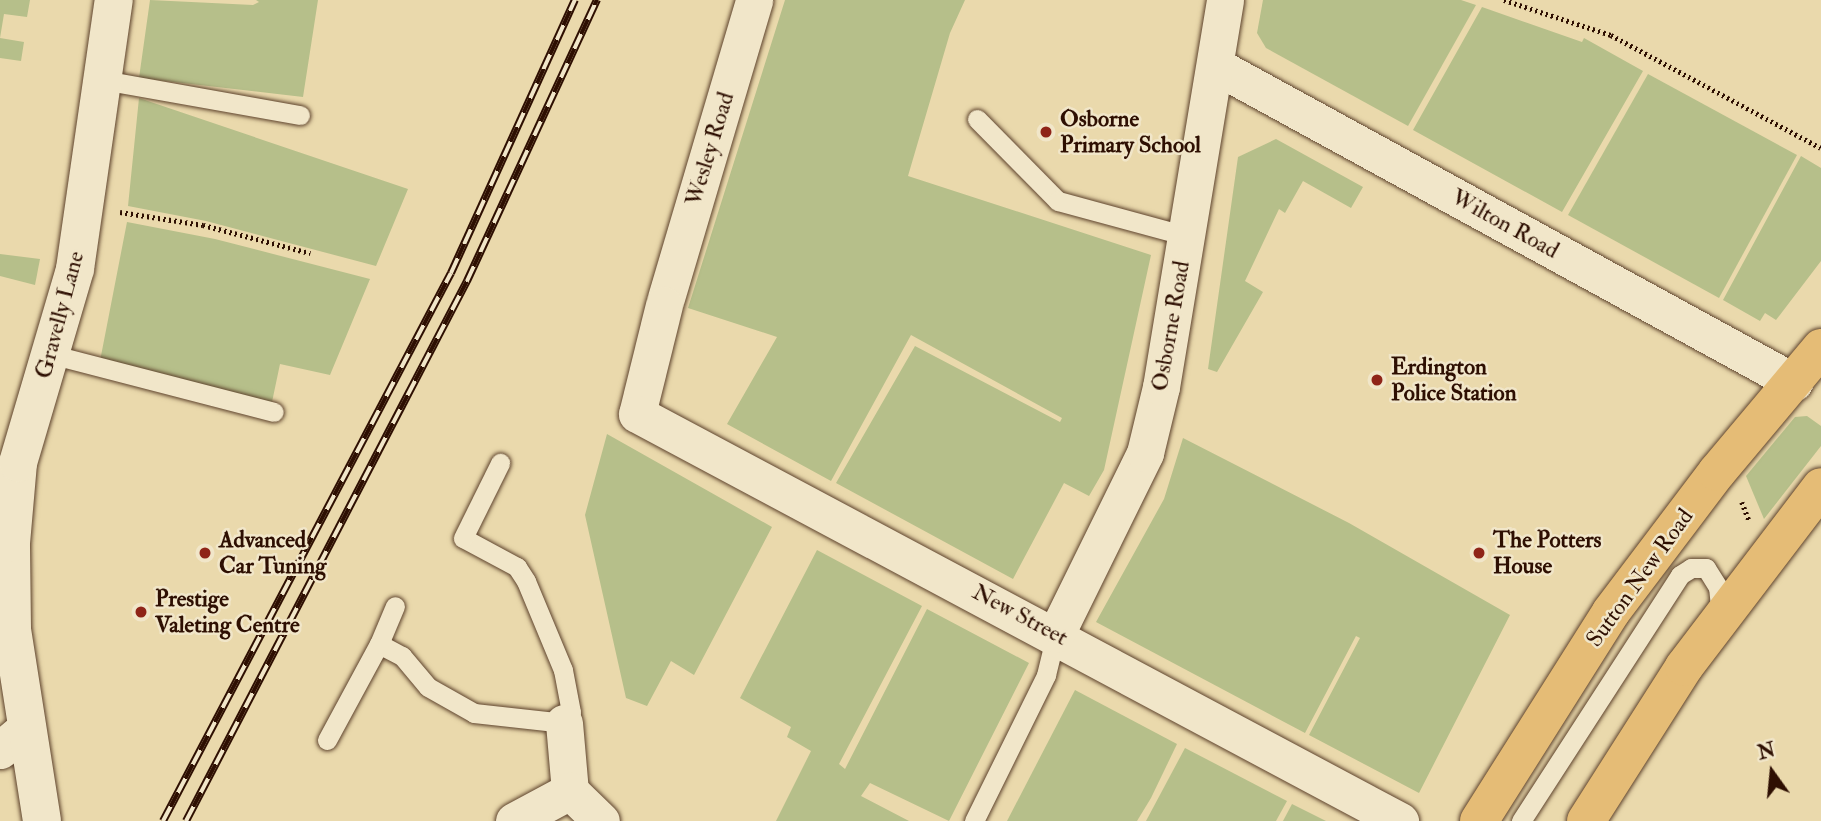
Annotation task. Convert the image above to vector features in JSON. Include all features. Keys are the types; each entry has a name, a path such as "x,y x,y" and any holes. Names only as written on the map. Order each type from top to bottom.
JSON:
{"main road":[{"name":"Gravelly Lane","path":"42,821 13,738 6,629 18,463 75,269 114,0"},
{"name":"Sutton New Road","path":"1479,821 1611,612 1717,472 1812,371"},
{"path":"1586,821 1684,667 1821,487"}],"street":[{"name":"Wesley Road","path":"637,414 665,301 754,0"},
{"name":"Osborne Road","path":"1056,634 1144,453 1187,236 1225,0"},
{"name":"Wilton Road","path":"1216,66 1812,371"},
{"name":"New Street","path":"637,414 1056,634 1400,821"},
{"path":"564,723 570,791 601,821"},
{"path":"514,821 570,791"}],"lane":[{"path":"103,80 300,115"},
{"path":"977,120 1058,201 1187,236"},
{"path":"50,354 274,412"},
{"path":"379,644 402,656 428,687 474,713 564,723 571,712 563,670 526,581 517,567 463,538 500,463"},
{"path":"1521,821 1680,575 1691,568 1706,568 1718,587 1721,618"},
{"path":"327,740 379,644 395,606"},
{"path":"974,821 1046,675 1056,634"}],"path":[{"path":"1504,0 1611,36 1821,148"},
{"path":"85,206 203,225 310,253"}],"green space":[{"path":"0,0 30,0 27,17 4,14 0,38"},
{"path":"150,0 253,5 259,2 256,0 318,0 303,97 139,78"},
{"path":"785,0 965,0 950,33 908,176 1151,255 1104,470 1089,496 1064,483 1013,579 836,483 915,346 1060,422 1062,418 911,335 831,481 727,424 777,337 688,308"},
{"path":"1263,0 1461,0 1476,5 1408,126 1266,48 1257,33"},
{"path":"1482,7 1582,42 1584,38 1643,71 1562,212 1413,130"},
{"path":"0,38 24,42 21,61 0,58"},
{"path":"1648,74 1797,155 1719,298 1568,215"},
{"path":"139,98 408,189 376,266 206,221 128,206"},
{"path":"1276,139 1363,187 1351,208 1303,181 1285,213 1279,209 1245,281 1263,292 1217,372 1208,369 1238,157"},
{"path":"1801,156 1821,168 1821,261 1776,320 1765,313 1760,321 1723,300"},
{"path":"127,222 215,239 370,279 330,375 280,364 272,402 100,361"},
{"path":"0,254 40,259 35,285 0,276"},
{"path":"1807,416 1821,426 1821,446 1764,519 1746,476 1795,417"},
{"path":"607,434 772,527 694,675 671,661 647,706 626,698 585,515"},
{"path":"1183,438 1349,523 1510,615 1419,793 1309,735 1360,638 1356,636 1305,733 1096,622 1164,499"},
{"path":"817,550 922,606 839,764 845,769 927,609 1029,663 949,821 870,783 861,796 909,821 776,821 811,751 787,737 791,727 740,698"},
{"path":"1075,690 1177,744 1151,798 1137,821 1007,821"},
{"path":"1185,748 1287,801 1276,821 1146,821"},
{"path":"1292,804 1326,821 1283,821"}],"railway":[{"path":"163,821 451,273 575,0"},
{"path":"186,821 467,281 597,0"}],"place":[{"name":"Osborne Primary School","path":"1046,132"},
{"name":"Erdington Police Station","path":"1377,380"},
{"name":"Advanced Car Tuning","path":"205,553"},
{"name":"The Potters House","path":"1479,553"},
{"name":"Prestige Valeting Centre","path":"141,612"}]}
